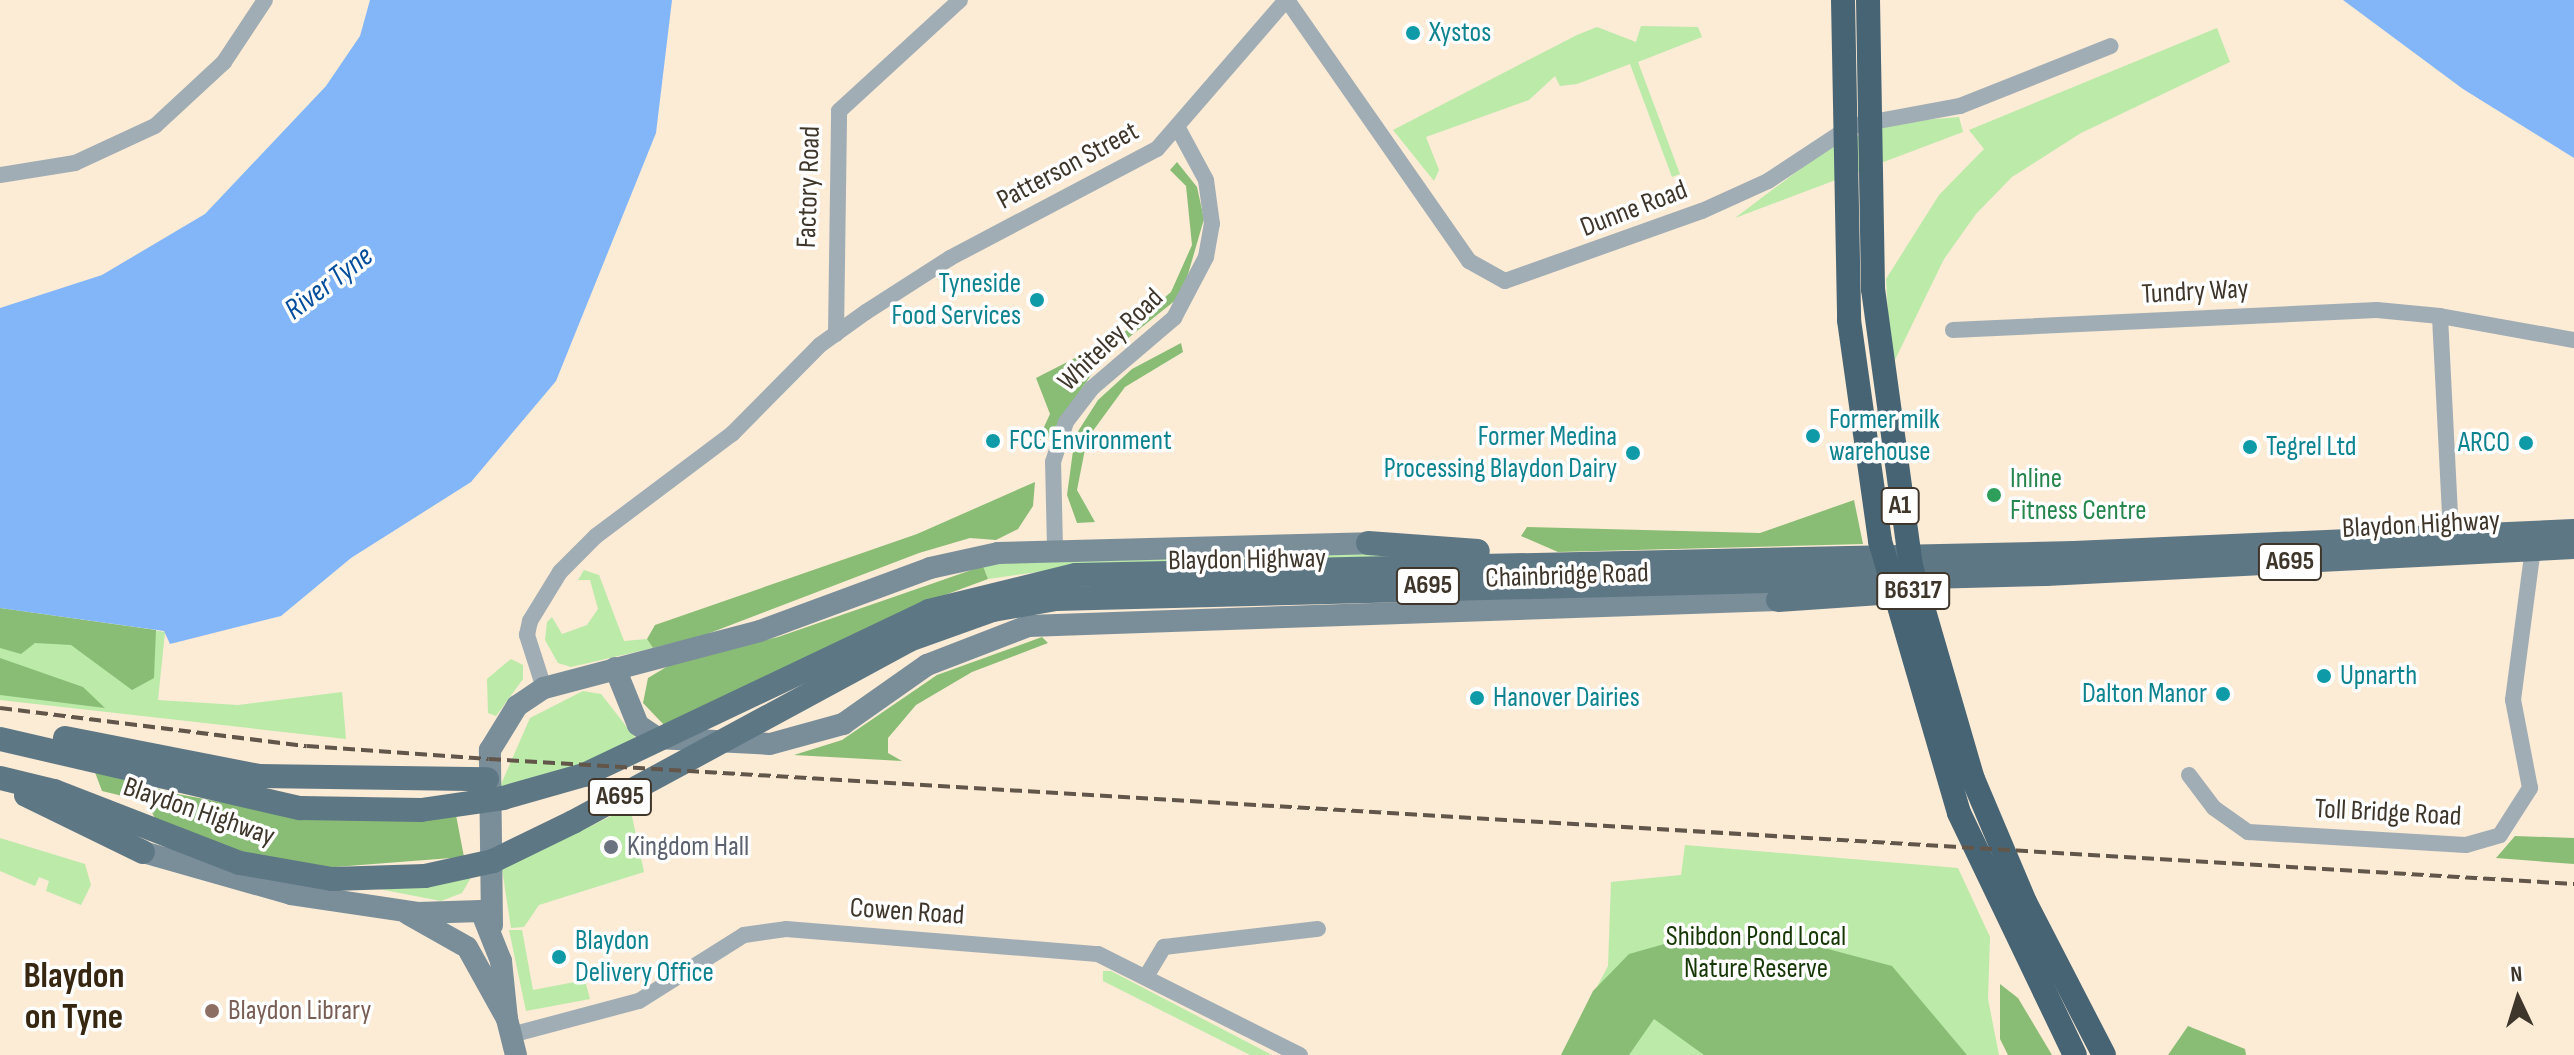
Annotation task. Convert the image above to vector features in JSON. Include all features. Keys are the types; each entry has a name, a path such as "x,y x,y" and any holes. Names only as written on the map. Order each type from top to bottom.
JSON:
{"highway":[{"name":"A1","path":"1843,0 1849,320 1880,541 1944,772 2042,995 2075,1055"},
{"name":"A1","path":"1868,0 1873,289 1911,566 1973,779 2067,983 2104,1055"}],"main road":[{"name":"A695","path":"2499,532 2574,520"},
{"name":"Blaydon Highway","path":"1,739 163,779 300,808 360,811 517,795 643,750 929,611 1035,581 1564,561 2074,553 2451,534 2574,531"},
{"path":"511,1036 493,928 487,779 498,735 517,706 544,688 760,631 930,568 1055,548 1368,543 1564,561"},
{"name":"Blaydon Highway","path":"0,779 54,791 162,836 240,863 332,879 425,876 493,861 909,640 993,610 1056,599 2046,574 2574,547"},
{"name":"B6317","path":"1778,600 2046,574"},
{"name":"Chainbridge Road","path":"615,668 638,725 657,738 770,744 843,724 927,665 1042,624 1778,600"},
{"path":"1,739 47,736 125,745 259,776 487,779"},
{"path":"0,779 143,852 255,888 404,911 486,914 493,928"},
{"path":"490,850 467,911 454,927 511,1036"},
{"path":"404,911 465,946 484,945 493,928"}],"street":[{"path":"0,175 75,163 155,126 224,62 265,0"},
{"name":"Factory Road","path":"836,334 839,111 960,0"},
{"name":"Patterson Street","path":"544,688 527,635 560,572 596,536 732,434 836,334 950,258 1140,161 1179,130 1286,0"},
{"name":"Dunne Road","path":"1286,0 1469,261 1505,281 1716,205 1862,122 1960,106 2111,46"},
{"name":"Whiteley Road","path":"1055,548 1052,471 1066,422 1092,388 1174,318 1206,257 1212,216 1206,180 1179,130"},
{"name":"Tundry Way","path":"1953,330 2377,310 2440,316 2574,340"},
{"path":"2440,316 2451,534"},
{"name":"Toll Bridge Road","path":"2189,775 2214,808 2248,832 2466,845 2500,835 2530,788 2513,700 2533,549"},
{"path":"1147,975 1164,947 1318,929"},
{"name":"Cowen Road","path":"511,1036 639,1001 744,935 766,930 1087,952 1147,975 1300,1055"}],"green space":[{"path":"1641,26 1698,27 1702,37 1638,62 1680,174 1672,177 1630,64 1577,84 1560,86 1555,76 1529,100 1426,137 1439,170 1434,181 1393,130 1577,35 1597,27 1636,42"},
{"path":"2217,28 2230,62 2081,133 2012,177 1976,214 1944,259 1891,368 1886,279 1939,195 1984,149 1969,130"},
{"path":"1959,117 1963,132 1735,218 1824,151 1887,123"},
{"path":"1177,162 1197,187 1204,219 1182,295 1102,359 1046,441 1038,440 1050,414 1036,378 1122,334 1171,292 1192,245 1186,186 1170,170"},
{"path":"1181,343 1183,352 1125,387 1087,439 1077,490 1095,522 1077,523 1067,495 1075,436 1098,400 1132,369"},
{"path":"1035,482 1033,506 1018,529 996,540 970,538 919,553 702,636 653,648 647,639 655,625 917,534"},
{"path":"1854,500 1863,544 1558,552 1521,536 1527,527 1760,533"},
{"path":"1448,553 1467,558 1066,568 988,579 983,566 1055,556"},
{"path":"983,566 988,579 907,609 664,725 643,703 648,678 673,663 778,637"},
{"path":"584,570 599,575 624,641 647,639 653,648 571,667 558,663 545,640 547,622 552,617 562,634 587,625 598,609 590,580 578,580"},
{"path":"0,608 165,632 158,700 238,705 342,692 346,739 0,700"},
{"path":"0,608 156,630 154,678 132,690 71,645 35,643 21,654 0,648"},
{"path":"1042,637 1048,643 972,672 916,705 888,738 888,753 902,761 794,755 842,740 937,675"},
{"path":"0,658 83,687 105,708 0,695"},
{"path":"511,659 523,665 523,679 496,716 488,713 487,679"},
{"path":"583,691 601,694 637,740 559,774 499,789 530,718"},
{"path":"93,767 172,793 285,814 456,815 464,857 322,868 233,851 158,825 147,802 102,791"},
{"path":"630,807 644,872 539,905 524,927 511,928 502,869"},
{"path":"2515,836 2574,838 2574,864 2496,858"},
{"path":"0,838 85,864 91,885 81,905 46,891 49,881 39,877 35,886 0,871"},
{"name":"Shibdon Pond Local Nature Reserve","path":"1685,845 1958,868 1990,937 1988,999 1999,1055 1561,1055 1608,966 1611,882 1681,875"},
{"path":"472,876 462,893 441,901 379,889"},
{"path":"509,930 522,930 533,990 585,980 590,999 526,1011"},
{"path":"1733,933 1779,936 1892,966 1967,1055 1704,1055 1654,1019 1629,1055 1561,1055 1593,991 1629,954 1696,935"},
{"path":"1103,971 1111,971 1272,1055 1250,1055 1103,981"},
{"path":"2000,984 2018,998 2052,1055 2008,1055 2000,1039"},
{"path":"2188,1026 2245,1049 2246,1055 2168,1055"}],"water":[{"name":"River Tyne","path":"370,0 672,0 656,133 556,381 471,482 351,558 281,616 170,644 164,631 0,608 0,308 102,275 205,214 326,86 360,36"},
{"path":"2343,0 2574,0 2574,158 2463,89"}],"railway":[{"path":"0,708 307,746 489,759 2574,884"}],"place":[{"name":"Xystos","path":"1413,33"},
{"name":"Tyneside Food Services","path":"1037,300"},
{"name":"Former milk warehouse","path":"1813,436"},
{"name":"FCC Environment","path":"993,441"},
{"name":"ARCO","path":"2526,443"},
{"name":"Tegrel Ltd","path":"2250,447"},
{"name":"Former Medina Processing Blaydon Dairy","path":"1633,453"},
{"name":"Inline Fitness Centre","path":"1994,495"},
{"name":"Upnarth","path":"2324,676"},
{"name":"Dalton Manor","path":"2223,694"},
{"name":"Hanover Dairies","path":"1477,698"},
{"name":"Kingdom Hall","path":"611,847"},
{"name":"Blaydon Delivery Office","path":"559,957"},
{"name":"Blaydon Library","path":"212,1011"}],"district":[{"name":"Blaydon on Tyne","path":"74,996"}]}
